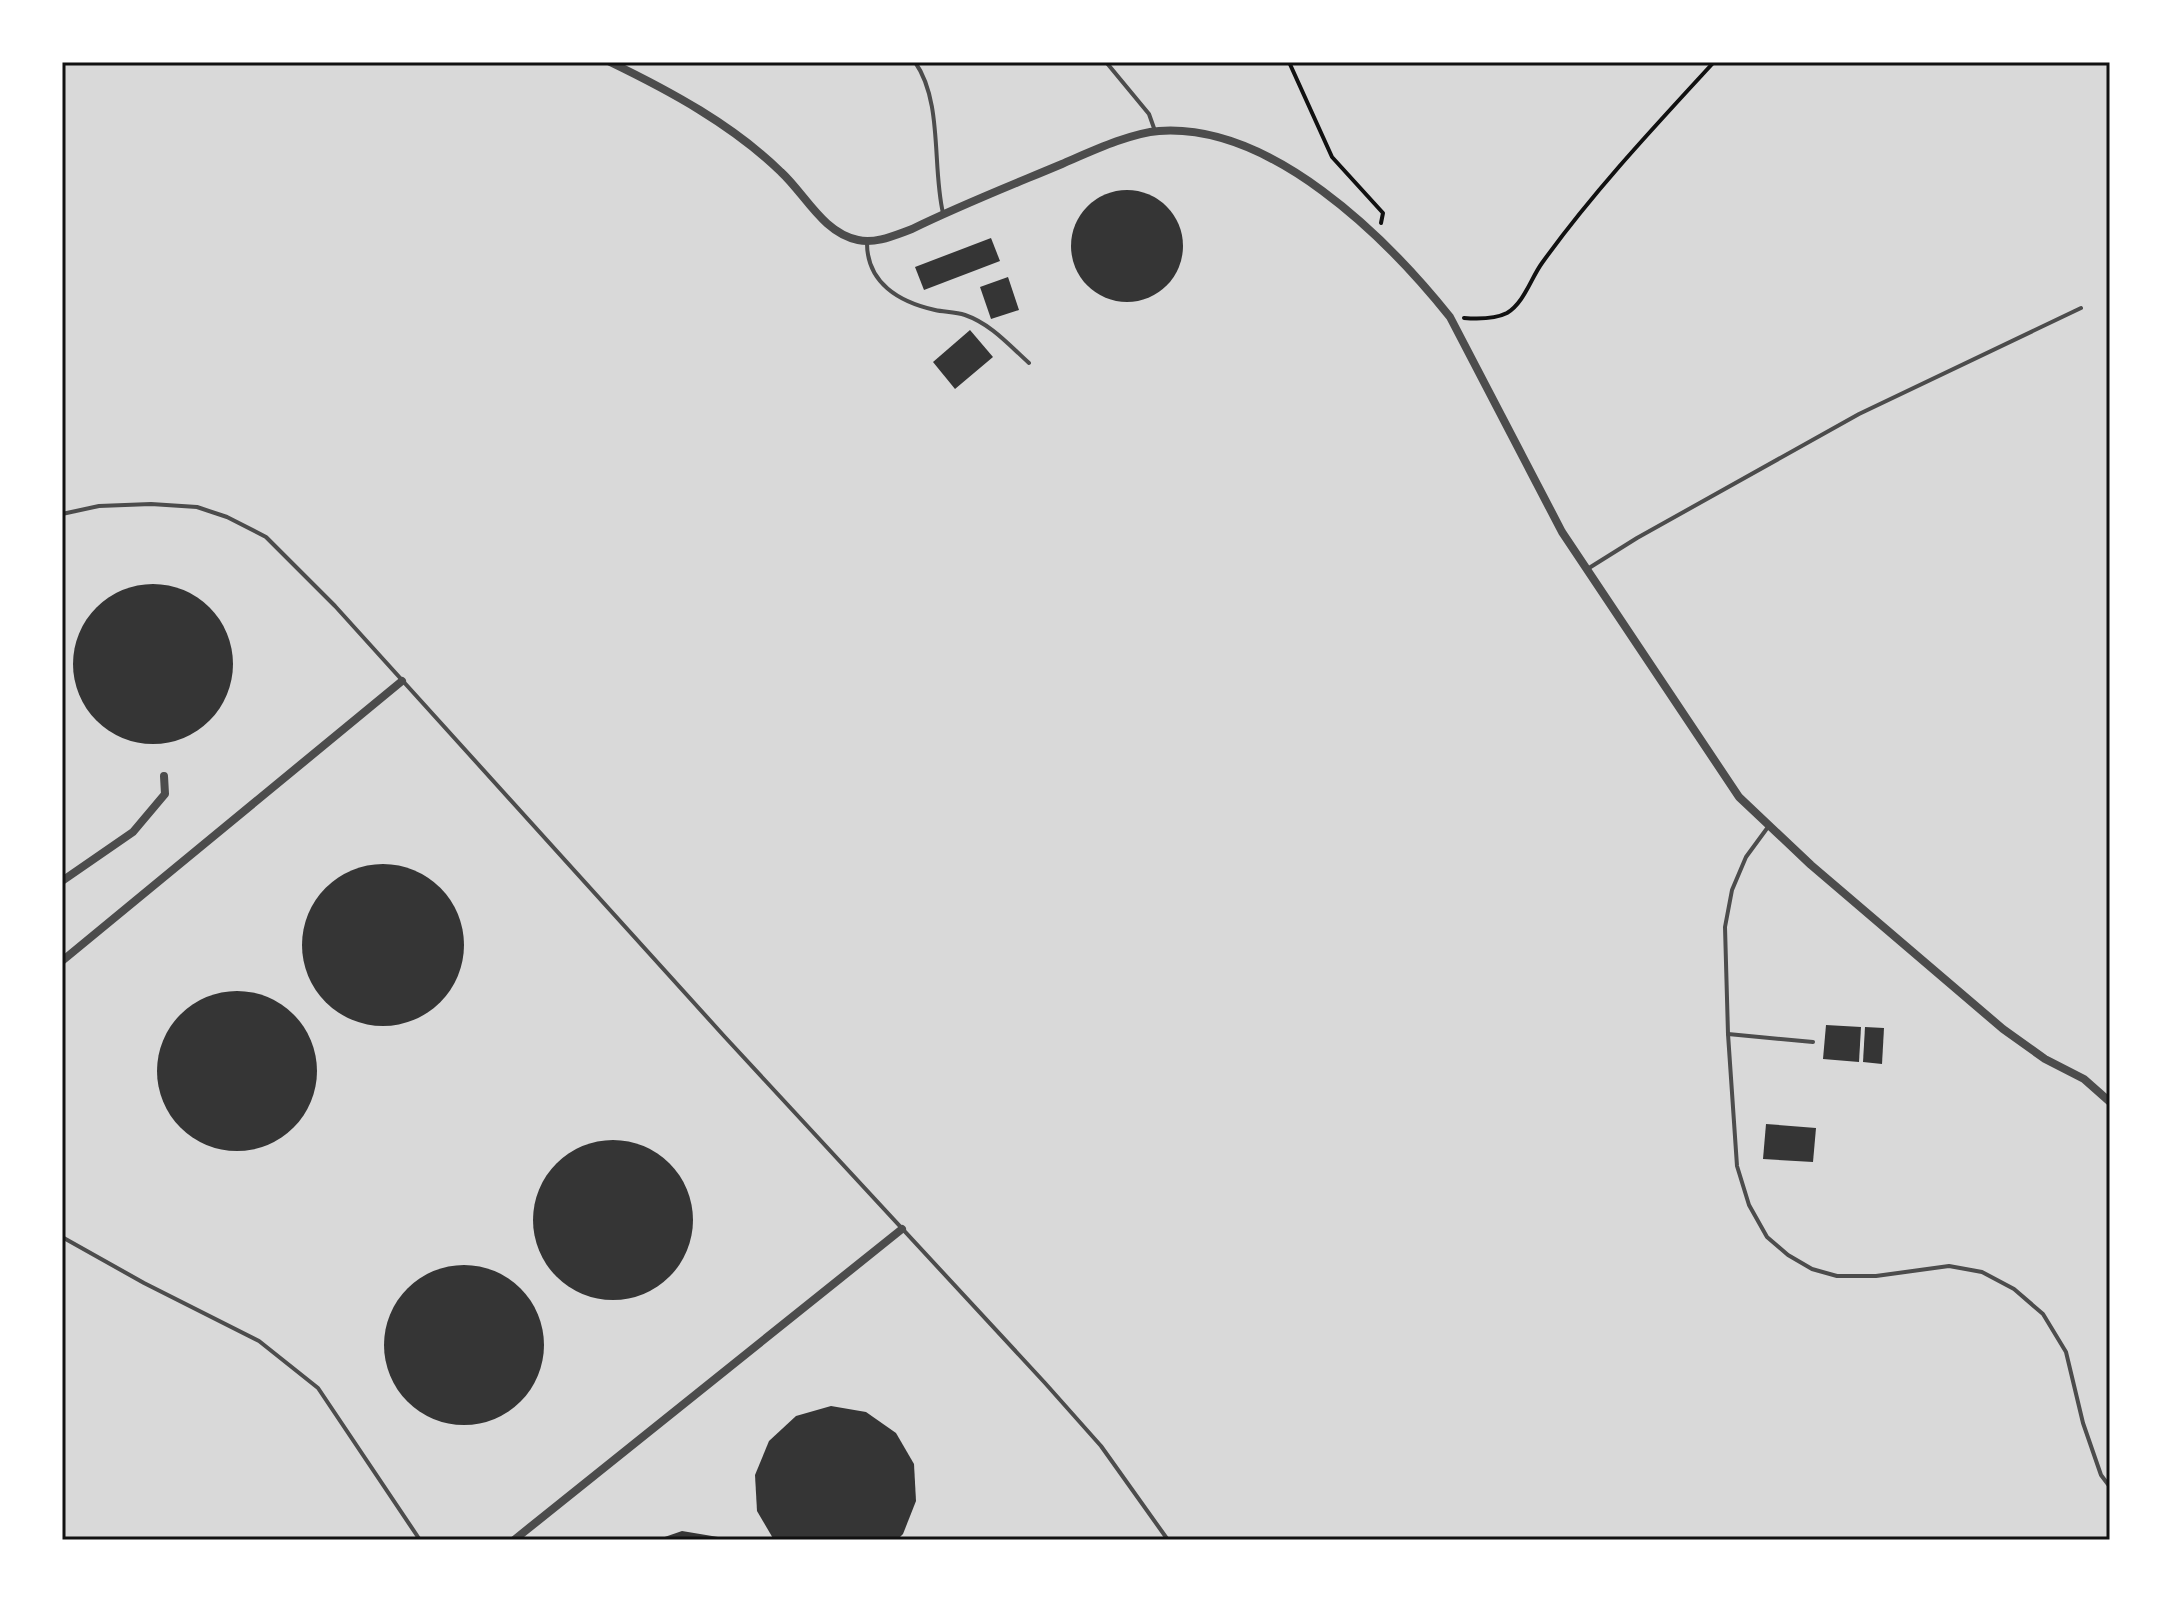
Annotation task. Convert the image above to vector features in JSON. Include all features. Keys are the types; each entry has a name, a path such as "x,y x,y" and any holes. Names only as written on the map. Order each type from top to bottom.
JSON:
{"street":[{"path":"610,62 695,107 781,171 837,232 858,240 883,239 1087,153 1155,131 1202,133 1246,145 1331,197 1378,237 1450,317 1562,532 1589,568 1739,797 1768,826 2003,1029 2045,1059 2084,1079 2110,1102"},
{"path":"62,961 402,681"},
{"path":"62,881 133,832 165,794 164,776"},
{"path":"514,1540 902,1229"}],"lane":[{"path":"915,62 924,75 934,128 943,213"},
{"path":"1106,62 1149,114 1155,131"},
{"path":"867,241 869,266 889,291 914,305 964,315 991,328 1029,363"},
{"path":"1589,568 1859,414 2081,308"},
{"path":"62,514 99,506 151,504 197,507 227,517 266,537 335,606 1101,1446 1168,1540"},
{"path":"1768,826 1746,857 1732,890 1725,927 1737,1166 1749,1205 1767,1237 1788,1255 1812,1269 1837,1276 1876,1276 1949,1266 1982,1272 2014,1289 2043,1314 2066,1352 2083,1423 2101,1475 2110,1487"},
{"path":"1728,1034 1813,1042"},
{"path":"62,1237 259,1341 318,1388 420,1540"}],"path":[{"path":"1289,62 1332,157 1383,213 1378,237"},
{"path":"1450,317 1479,319 1508,312 1528,289 1540,265 1578,218 1714,62"}],"shaded area":[{"path":"62,62 2110,62 2110,1540 62,1540"}],"building":[{"path":"1127,190 1148,194 1167,206 1179,225 1183,246 1179,267 1167,286 1148,298 1127,302 1106,298 1087,286 1075,267 1071,246 1075,225 1087,206 1106,194"},
{"path":"991,238 1000,261 924,290 915,267"},
{"path":"1008,277 1019,310 991,319 980,287"},
{"path":"970,330 993,357 955,389 933,362"},
{"path":"153,584 184,590 210,607 227,633 233,664 227,695 210,721 184,738 153,744 122,738 96,721 79,695 73,664 79,633 96,607 122,590"},
{"path":"383,864 414,871 440,888 457,914 464,945 457,976 440,1002 414,1019 383,1026 352,1019 326,1002 309,976 302,945 309,914 326,888 352,871"},
{"path":"237,991 268,997 294,1014 311,1040 317,1071 311,1102 294,1128 268,1145 237,1151 206,1145 180,1128 163,1102 157,1071 163,1040 180,1014 206,997"},
{"path":"1826,1025 1861,1027 1859,1062 1823,1059"},
{"path":"1865,1027 1884,1028 1882,1064 1863,1062"},
{"path":"1766,1124 1816,1128 1813,1162 1763,1159"},
{"path":"613,1140 644,1146 670,1163 687,1189 693,1220 687,1251 670,1277 644,1294 613,1300 582,1294 556,1277 539,1251 533,1220 539,1189 556,1163 582,1146"},
{"path":"464,1265 495,1271 521,1288 538,1314 544,1345 538,1376 521,1402 495,1419 464,1425 433,1419 407,1402 390,1376 384,1345 390,1314 407,1288 433,1271"},
{"path":"831,1406 866,1412 896,1433 914,1464 916,1501 903,1534 897,1540 774,1540 757,1511 755,1475 769,1441 796,1416"},
{"path":"682,1531 718,1537 722,1540 656,1540"}]}
